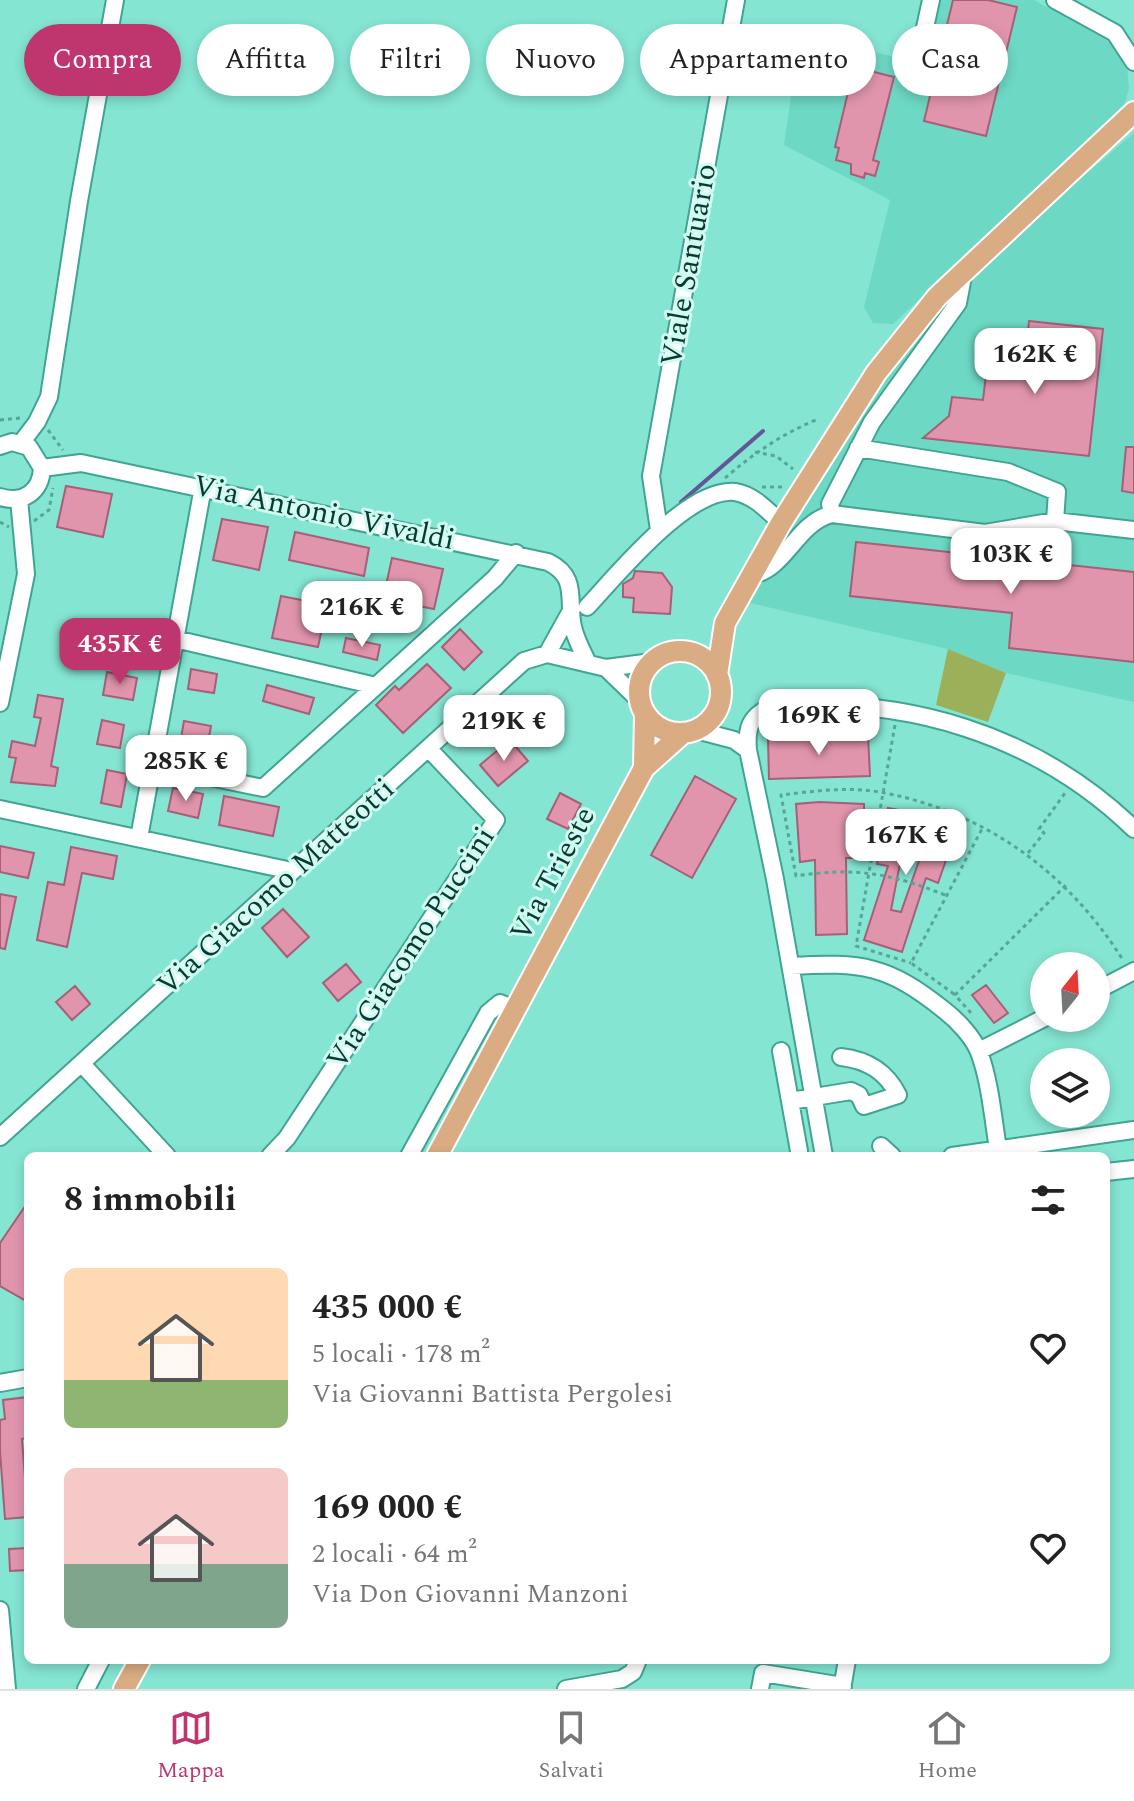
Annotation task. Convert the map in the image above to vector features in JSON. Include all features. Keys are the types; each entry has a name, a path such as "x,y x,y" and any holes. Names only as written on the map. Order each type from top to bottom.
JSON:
{"main road":[{"path":"644,768 689,731 710,721 718,707 721,691 717,675 725,623 781,523 876,373 916,321 964,271 1083,162 1132,108"},
{"path":"644,768 640,683 652,662 667,653 684,651 725,623"},
{"path":"684,651 704,659 717,675"},
{"path":"643,707 661,728 689,731"},
{"name":"Via Trieste","path":"439,1152 644,768"},
{"path":"124,1689 138,1664"}],"street":[{"path":"21,443 37,422 49,397 79,201 115,0"},
{"name":"Viale Santuario","path":"659,530 651,476 736,0"},
{"path":"926,24 931,0"},
{"path":"1055,0 1115,33 1134,34"},
{"path":"1115,33 1134,62"},
{"path":"832,514 830,504 872,422 958,303 964,271"},
{"path":"0,446 21,443 35,453 42,468 39,484 19,499 0,497"},
{"path":"858,448 1008,472 1057,492 1055,521"},
{"name":"Via Antonio Vivaldi","path":"42,468 81,463 516,553 559,567 569,581 580,608 573,625 588,663"},
{"path":"139,838 203,487"},
{"path":"652,662 606,668 547,654 580,608 659,530 698,502 734,492 759,502 781,523"},
{"path":"0,703 26,574 19,499"},
{"path":"752,575 767,572 806,527 818,518 832,514 985,533 1055,521 1134,530"},
{"path":"152,765 263,788 495,578 516,553"},
{"path":"175,639 376,686"},
{"name":"Via Giacomo Matteotti","path":"0,1137 524,661 547,654"},
{"path":"606,668 643,707"},
{"path":"823,1152 791,966 748,750 746,733 751,720 770,707 848,703 897,710 977,730 1028,752 1074,780 1134,829"},
{"path":"689,731 718,734 748,750"},
{"name":"Via Giacomo Puccini","path":"274,1152 287,1138 496,820 428,748"},
{"path":"0,809 292,871"},
{"path":"791,966 860,965 903,979 954,1017 986,1047 998,1149"},
{"path":"1110,984 1132,972"},
{"path":"411,1152 488,1013 500,1003 515,1009"},
{"path":"986,1047 1030,1025"},
{"path":"781,1051 799,1151"},
{"path":"790,1101 851,1091 859,1095 864,1106 898,1095 878,1069 841,1057"},
{"path":"82,1064 163,1152"},
{"path":"978,1152 1134,1130"},
{"path":"1110,1172 1134,1169"},
{"path":"0,1383 24,1379"},
{"path":"0,1610 7,1689"},
{"path":"86,1689 99,1664"},
{"path":"566,1689 622,1679 633,1672 636,1664"},
{"path":"763,1674 842,1688 846,1664"}],"path":[{"path":"721,482 755,452 818,419"},
{"path":"755,452 776,456 793,469"},
{"path":"897,710 856,946 911,963 955,995 986,1047"},
{"path":"1028,853 1044,833 1039,829 1074,780"},
{"path":"945,895 899,877 868,871 796,876 781,795 844,790 883,792 942,809 983,827 1028,853 1066,885 1103,928 1132,972"},
{"path":"911,963 983,827"},
{"path":"955,995 1066,885"}],"shaded area":[{"path":"924,0 1034,0 1112,43 1127,67 1129,88 1125,103 1111,121 893,324 873,323 864,307 890,200 784,145 791,96 876,96 876,52 892,56 892,96 1008,96 1008,24 918,24"},
{"path":"1134,133 1134,702 1006,673 948,649 742,601 865,397 970,273"},
{"path":"948,649 1006,673 988,722 936,705"}],"building":[{"path":"953,0 988,0 1017,7 1008,44 1008,24 947,24"},
{"path":"876,72 892,76 873,160 879,162 875,176 865,173 864,178 851,174 851,164 836,160 839,148 835,147 847,96 876,96"},
{"path":"930,96 996,96 986,136 924,121"},
{"path":"1029,321 1103,329 1089,456 923,438 949,416 952,397 983,400 988,358 1025,362"},
{"path":"1126,447 1134,447 1134,493 1122,491"},
{"path":"66,486 112,494 103,537 57,527"},
{"path":"222,519 268,527 259,570 213,560"},
{"path":"295,532 369,548 364,576 289,560"},
{"path":"856,542 1134,572 1134,662 1009,648 1012,613 850,596"},
{"path":"392,558 443,569 434,609 383,599"},
{"path":"635,571 662,573 672,587 670,614 633,612 634,598 623,597 623,584 633,578"},
{"path":"281,596 327,605 318,647 272,638"},
{"path":"460,629 482,652 464,670 442,647"},
{"path":"346,638 380,645 377,660 343,652"},
{"path":"427,664 451,688 403,733 376,705 395,686 399,690"},
{"path":"191,669 217,674 214,693 188,689"},
{"path":"107,672 137,678 133,700 103,695"},
{"path":"267,685 314,698 309,714 263,701"},
{"path":"38,695 63,699 51,766 58,768 55,786 11,782 16,758 9,757 12,741 35,746 41,718 34,717"},
{"path":"102,720 124,725 120,748 97,744"},
{"path":"184,721 211,726 208,743 181,738"},
{"path":"868,735 870,776 769,779 768,739"},
{"path":"510,740 528,761 498,786 480,765"},
{"path":"107,770 127,774 121,807 101,803"},
{"path":"695,776 736,799 692,878 651,855"},
{"path":"173,788 203,794 198,818 168,811"},
{"path":"560,793 581,804 568,829 547,819"},
{"path":"224,796 279,807 273,836 219,825"},
{"path":"796,804 864,804 864,858 846,858 847,934 816,935 815,860 800,862"},
{"path":"888,808 910,812 891,910 901,912 934,818 958,826 938,883 926,878 902,952 864,940 888,866 877,864"},
{"path":"0,846 34,853 28,878 0,872"},
{"path":"71,847 117,856 113,879 82,873 67,947 37,940 48,882 64,885"},
{"path":"0,894 16,897 5,949 0,948"},
{"path":"283,909 309,937 287,957 262,928"},
{"path":"346,964 361,982 338,1001 323,983"},
{"path":"986,985 1008,1013 994,1023 972,995"},
{"path":"75,986 90,1004 72,1020 56,1002"},
{"path":"24,1208 24,1300 0,1286 0,1243"},
{"path":"24,1397 24,1517 5,1519 0,1451 0,1420 5,1419 3,1400"},
{"path":"24,1548 24,1570 10,1571 9,1549"}],"waterway":[{"path":"681,502 763,431"}]}
